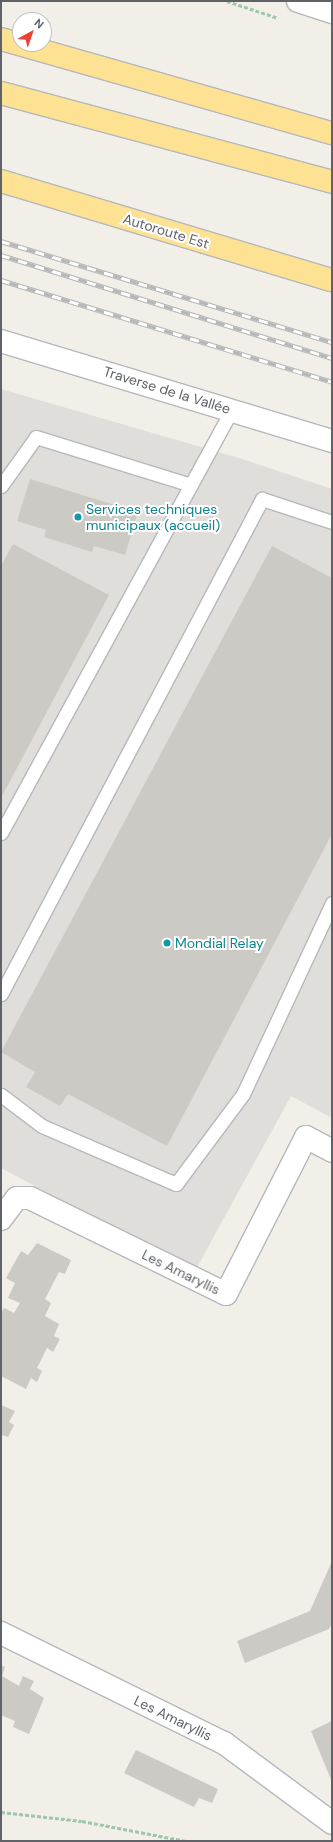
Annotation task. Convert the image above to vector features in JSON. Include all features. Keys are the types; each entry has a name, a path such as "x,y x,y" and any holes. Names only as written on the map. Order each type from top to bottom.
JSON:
{"highway":[{"path":"1,38 12,41"},
{"path":"1,38 332,133"},
{"path":"52,51 332,121"},
{"path":"1,92 332,182"},
{"name":"Autoroute Est","path":"1,181 332,280"}],"street":[{"path":"298,1 332,12"},
{"name":"Traverse de la Vallée","path":"1,341 332,441"},
{"name":"Les Amaryllis","path":"1,1219 17,1198 30,1198 226,1294 306,1137 332,1151"},
{"name":"Les Amaryllis","path":"1,1633 224,1743 332,1823"}],"lane":[{"path":"1,833 232,410"},
{"path":"1,486 36,436 191,485"},
{"path":"1,994 262,498 332,522"},
{"path":"1,1095 42,1126 176,1184 243,1094 332,903"}],"path":[{"path":"1,1812 82,1821 186,1841"}],"shaded area":[{"path":"1,389 239,458 332,489 332,1118 291,1096 195,1271 1,1168"}],"building":[{"name":"Services techniques municipaux (accueil)","path":"30,479 138,512 125,555 94,546 92,552 44,537 46,530 17,521"},
{"path":"13,544 109,595 1,798 1,566"},
{"name":"Mondial Relay","path":"272,546 332,578 332,834 167,1146 68,1094 60,1106 26,1087 35,1072 1,1052"},
{"path":"37,1243 71,1260 65,1274 59,1272 45,1299 51,1303 45,1316 59,1324 54,1336 60,1339 53,1352 47,1348 37,1368 42,1371 37,1382 31,1378 26,1389 1,1376 1,1313 4,1308 14,1313 20,1303 8,1298 15,1283 6,1278 21,1251 28,1255"},
{"path":"1,1405 15,1411 9,1422 14,1425 8,1437 2,1435 1,1437"},
{"path":"332,1561 332,1623 329,1629 245,1663 237,1641 310,1611"},
{"path":"1,1665 5,1667 2,1676 19,1686 23,1676 34,1681 30,1689 44,1698 29,1734 13,1727 15,1721 1,1715"},
{"path":"332,1721 332,1782 311,1731"},
{"path":"136,1750 218,1789 212,1803 199,1798 194,1807 124,1773"}],"railway":[{"path":"1,241 332,342"},
{"path":"1,255 332,358"},
{"path":"1,280 332,382"}],"place":[{"name":"Services techniques municipaux (accueil)","path":"78,517"},
{"name":"Mondial Relay","path":"167,943"}]}
